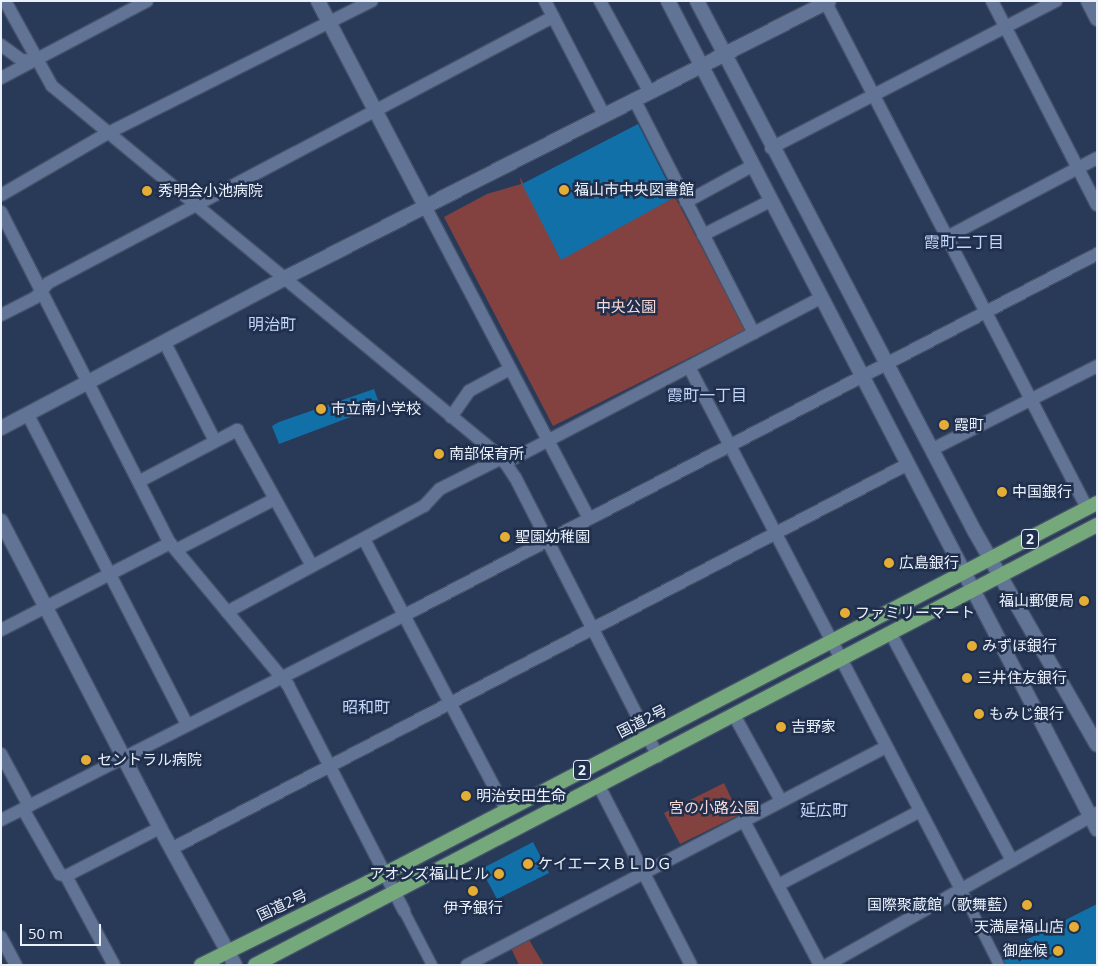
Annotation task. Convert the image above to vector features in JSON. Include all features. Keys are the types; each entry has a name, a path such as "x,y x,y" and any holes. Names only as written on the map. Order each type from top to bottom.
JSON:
{"highway":[{"name":"国道2号","path":"201,965 386,873 648,736 831,644 1092,505"},
{"name":"2","path":"255,965 1001,577 1097,525"}],"street":[{"path":"6,1 36,62 52,86 503,461 547,540 658,756"},
{"path":"1,78 36,62 147,1"},
{"path":"318,1 588,517"},
{"path":"1,195 108,133 372,1"},
{"path":"545,1 604,115"},
{"path":"600,1 650,91"},
{"path":"668,1 860,376 908,464 972,592 1095,820 1012,861 827,965"},
{"path":"697,1 771,148 887,361 991,560 1097,745"},
{"path":"992,1 1097,205"},
{"path":"771,148 1004,26 1056,1"},
{"path":"1088,1 1097,18"},
{"path":"1,428 285,278 426,208 700,65 827,2 949,236 1031,400 1092,505"},
{"path":"1,315 36,297 42,290 197,205 553,17"},
{"path":"1,45 22,60 36,62"},
{"path":"634,99 754,333"},
{"path":"949,236 1097,158"},
{"path":"686,202 752,166"},
{"path":"703,234 770,201"},
{"path":"1,212 173,547 281,678 386,873 432,965"},
{"path":"1,820 403,616 887,361 1097,254"},
{"path":"227,612 424,506 440,489 548,440 821,298"},
{"path":"165,343 215,441"},
{"path":"933,450 1097,366"},
{"path":"689,367 773,533 961,889 999,965"},
{"path":"451,417 469,391 510,369"},
{"path":"28,415 187,724"},
{"path":"140,481 237,430 241,433 312,566"},
{"path":"171,849 908,464"},
{"path":"1,630 111,574 275,499"},
{"path":"1,521 171,849 235,965"},
{"path":"364,539 506,810"},
{"path":"891,634 1012,861"},
{"path":"734,715 782,802"},
{"path":"467,965 886,747"},
{"path":"1,754 60,874 66,876 114,965"},
{"path":"599,786 645,872 691,965"},
{"path":"778,885 920,811"},
{"path":"744,821 820,965"},
{"path":"66,876 160,828"},
{"path":"1,936 16,965"}],"green space":[{"name":"中央公園","path":"520,177 562,257 675,197 745,330 553,426 444,217 487,194 521,184"},
{"name":"宮の小路公園","path":"724,783 739,815 680,844 664,813"},
{"path":"528,938 544,965 519,965 511,948"}],"building":[{"name":"福山市中央図書館","path":"638,124 675,197 561,260 522,184"},
{"name":"市立南小学校","path":"374,389 380,406 279,444 272,426"},
{"path":"533,842 549,873 497,899 481,869"},
{"name":"天満屋福山店","path":"1097,904 1097,965 1006,965 1002,956 1010,952 1008,949"}],"place":[{"name":"福山市中央図書館","path":"564,190"},
{"name":"秀明会小池病院","path":"147,191"},
{"name":"市立南小学校","path":"321,409"},
{"name":"霞町","path":"944,425"},
{"name":"南部保育所","path":"439,454"},
{"name":"中国銀行","path":"1002,492"},
{"name":"聖園幼稚園","path":"505,537"},
{"name":"広島銀行","path":"889,563"},
{"name":"福山郵便局","path":"1084,601"},
{"name":"ファミリーマート","path":"845,613"},
{"name":"みずほ銀行","path":"972,646"},
{"name":"三井住友銀行","path":"967,678"},
{"name":"もみじ銀行","path":"979,714"},
{"name":"吉野家","path":"781,727"},
{"name":"セントラル病院","path":"86,760"},
{"name":"明治安田生命","path":"466,796"},
{"name":"ケイエースＢＬＤＧ","path":"528,864"},
{"name":"アオンズ福山ビル","path":"499,874"},
{"name":"伊予銀行","path":"473,891"},
{"name":"国際聚蔵館（歌舞藍）","path":"1027,905"},
{"name":"天満屋福山店","path":"1074,927"},
{"name":"御座候","path":"1058,951"}],"district":[{"name":"霞町二丁目","path":"964,242"},
{"name":"明治町","path":"272,324"},
{"name":"霞町一丁目","path":"707,395"},
{"name":"昭和町","path":"366,707"},
{"name":"延広町","path":"824,810"}]}
